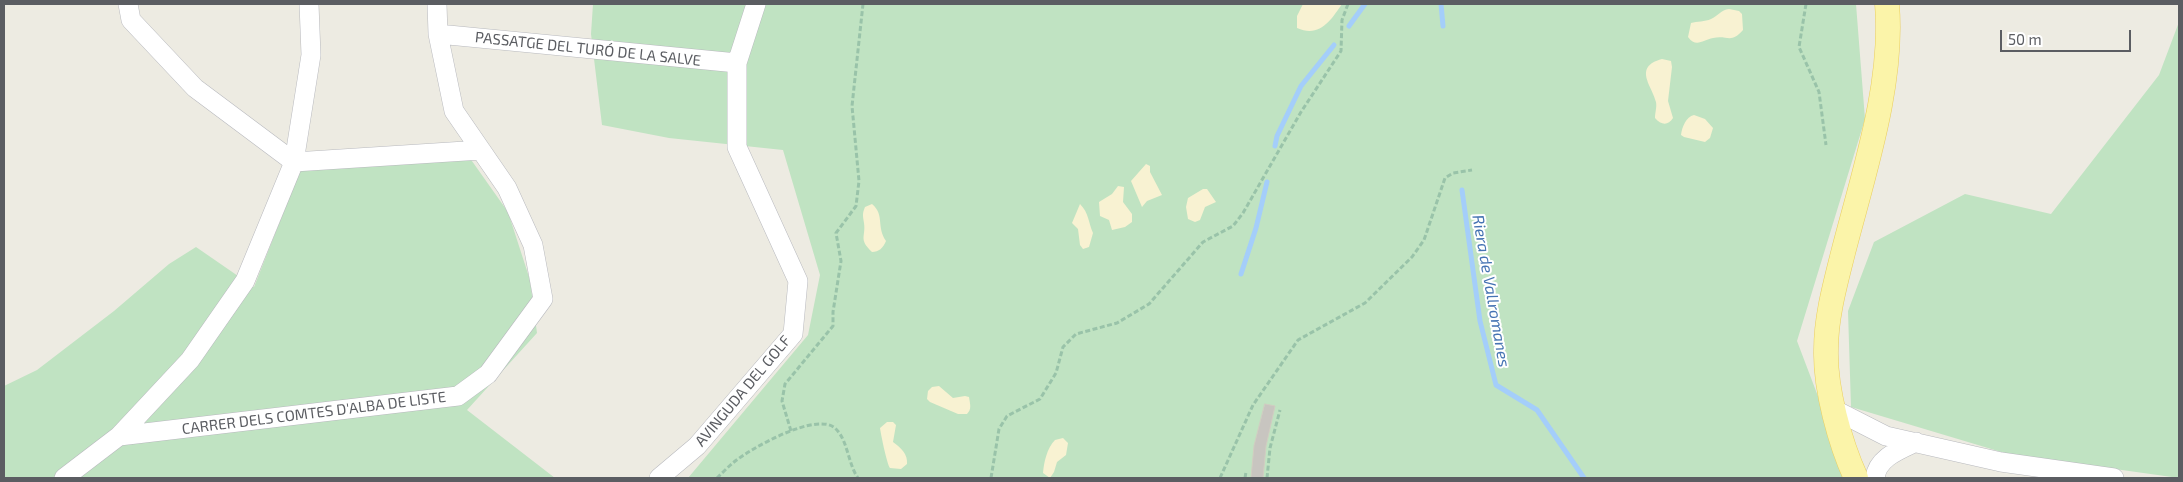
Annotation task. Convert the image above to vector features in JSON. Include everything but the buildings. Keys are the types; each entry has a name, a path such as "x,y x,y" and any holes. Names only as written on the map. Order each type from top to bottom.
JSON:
{"main road":[{"path":"1856,478 1845,453 1828,381 1826,350 1833,292 1882,90 1888,35 1887,4"},
{"path":"1835,410 1871,478"}],"street":[{"path":"128,4 131,20 195,88 294,162 481,150"},
{"path":"64,478 119,436 190,360 245,281 294,162 311,55 309,4"},
{"name":"CARRER DELS COMTES D'ALBA DE LISTE","path":"119,436 458,396 488,374 543,299 533,245 507,188 454,111 438,34 438,4"},
{"name":"AVINGUDA DEL GOLF","path":"659,478 697,446 793,334 798,281 737,147 738,63 756,4"},
{"name":"PASSATGE DEL TURÓ DE LA SALVE","path":"438,34 738,63"},
{"path":"1835,410 1886,436 2065,475 2114,478"},
{"path":"1875,478 1878,466 1895,452 1916,442"}],"path":[{"path":"791,431 782,401 784,384 833,326 833,312 841,261 836,233 856,206 859,181 852,106 863,4"},
{"path":"992,478 999,429 1007,416 1040,399 1056,372 1063,347 1076,334 1117,323 1149,304 1203,242 1233,226 1243,213 1301,112 1341,52 1342,20 1348,4"},
{"path":"1806,4 1799,48 1819,92 1826,145"},
{"path":"1220,478 1253,405 1298,340 1364,303 1412,257 1424,240 1445,178 1453,173 1472,170"},
{"path":"1267,478 1270,448 1280,410"},
{"path":"717,478 733,462 758,446 791,431 821,423 834,426 841,435 847,455 858,478"},
{"path":"1246,472 1246,478"}],"green space":[{"path":"593,4 1856,4 1865,119 1797,341 1849,478 688,478 808,335 820,275 783,150 669,138 602,125 591,34"},
{"path":"2179,22 2179,478 2008,454 1851,407 1848,311 1874,242 1965,194 2051,214 2159,75"},
{"path":"467,154 508,212 530,280 537,333 467,410 555,478 4,478 4,386 37,370 114,311 169,264 196,247 254,287 301,168"}],"sand":[{"path":"1303,4 1342,4 1324,26 1312,31 1297,28 1297,16"},
{"path":"1729,9 1739,11 1742,14 1743,30 1735,37 1718,37 1697,43 1688,37 1691,23 1709,20"},
{"path":"1662,59 1671,61 1672,67 1668,101 1673,118 1664,124 1655,118 1656,102 1646,72 1648,67"},
{"path":"1694,115 1705,119 1713,128 1710,138 1705,142 1681,135 1685,123"},
{"path":"1146,164 1150,166 1150,172 1162,195 1147,201 1142,207 1131,181"},
{"path":"1118,186 1124,187 1123,202 1132,214 1132,222 1125,227 1112,230 1109,220 1100,216 1099,202 1112,194"},
{"path":"1203,189 1207,189 1216,202 1205,207 1200,220 1195,222 1188,219 1186,207 1188,198"},
{"path":"872,204 880,217 881,230 886,241 881,249 872,252 865,244 863,238 863,211 865,207"},
{"path":"1080,204 1087,214 1093,233 1089,247 1083,249 1080,245 1078,229 1072,223"},
{"path":"939,386 953,398 969,397 969,412 967,414 958,414 930,402 927,399 928,391 932,387"},
{"path":"887,422 893,422 896,425 893,442 906,457 907,464 901,469 890,468 887,461 880,428"},
{"path":"1063,438 1068,443 1066,455 1057,462 1050,478 1043,473 1046,455 1055,440"}],"waterway":[{"path":"1349,26 1365,4"},
{"name":"Riera de Vallromanes","path":"1441,4 1443,26"},
{"path":"1275,146 1277,136 1301,86 1334,45"},
{"path":"1241,274 1256,228 1267,182"},
{"name":"Riera de Vallromanes","path":"1462,190 1480,321 1496,385 1537,410 1584,478"}]}
